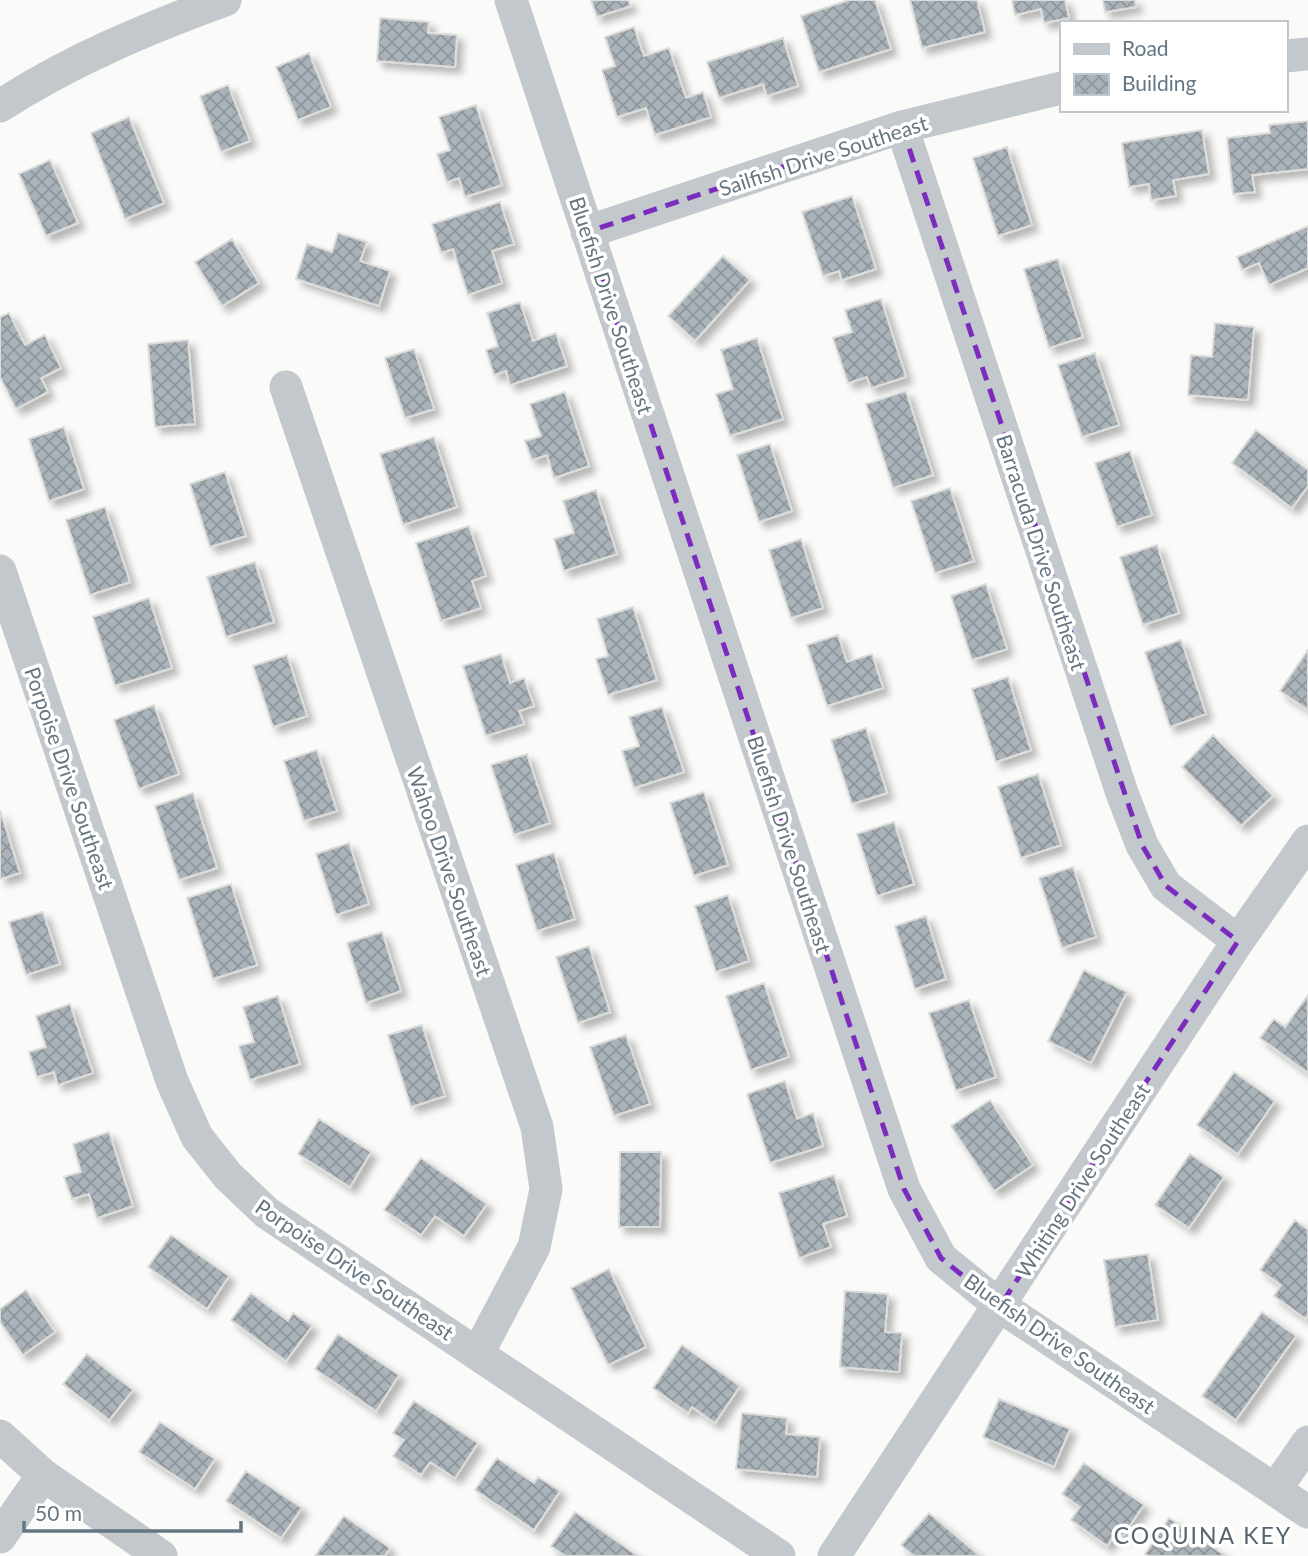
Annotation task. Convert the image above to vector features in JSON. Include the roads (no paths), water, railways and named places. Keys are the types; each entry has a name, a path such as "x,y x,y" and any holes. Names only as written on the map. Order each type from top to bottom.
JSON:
{"street":[{"path":"0,106 164,10 225,0"},
{"name":"Bluefish Drive Southeast","path":"511,0 904,1189 941,1258 1000,1306 1308,1513"},
{"path":"1287,56 1308,54"},
{"name":"Sailfish Drive Southeast","path":"587,232 902,127 1060,88"},
{"name":"Barracuda Drive Southeast","path":"902,127 1122,793 1142,845 1166,886 1238,941"},
{"name":"Wahoo Drive Southeast","path":"286,387 537,1127 546,1189 534,1247 478,1353"},
{"name":"Porpoise Drive Southeast","path":"0,571 172,1081 197,1137 228,1176 267,1213 779,1556"},
{"name":"Whiting Drive Southeast","path":"834,1556 1238,941 1308,841"},
{"path":"0,1436 43,1475 161,1556"},
{"path":"1275,1490 1308,1442"},
{"path":"0,1537 43,1475"}],"district":[{"name":"COQUINA KEY","path":"1203,1535"}]}
